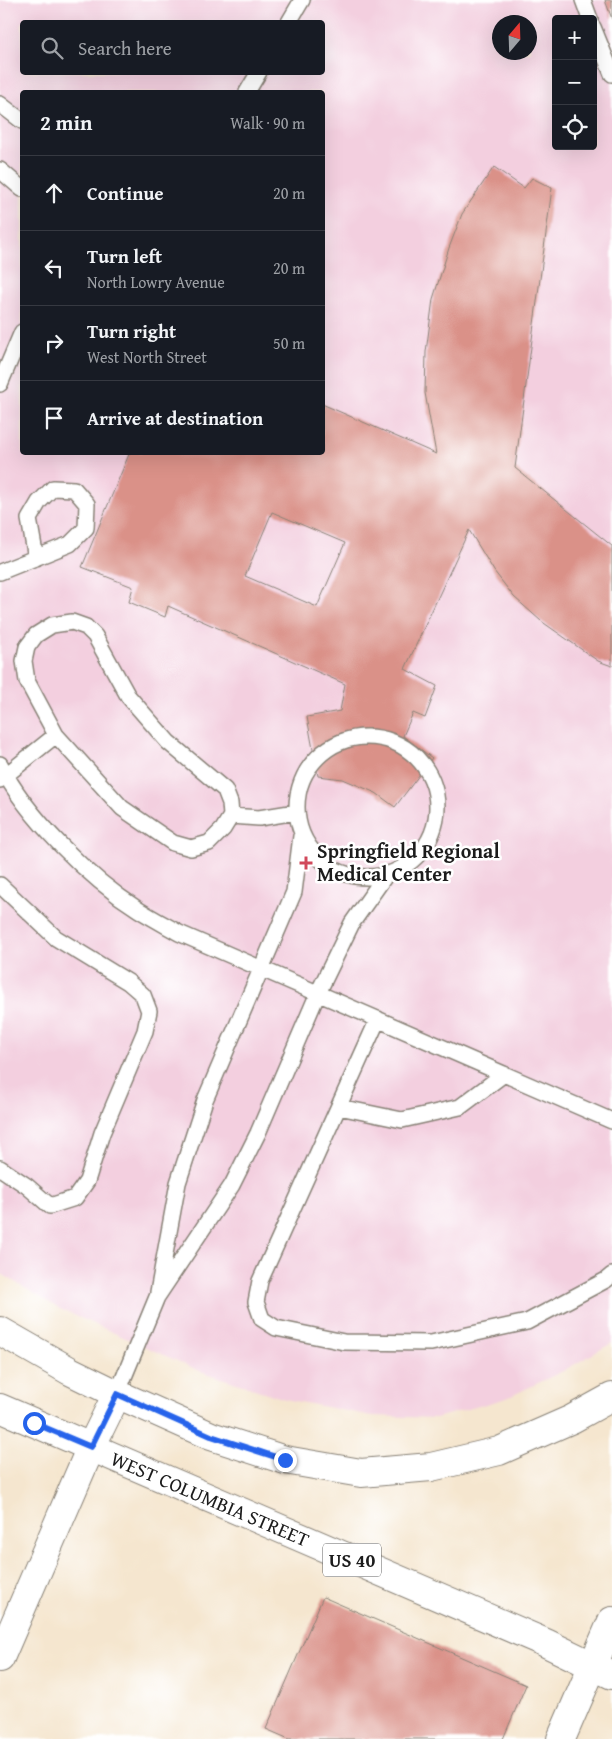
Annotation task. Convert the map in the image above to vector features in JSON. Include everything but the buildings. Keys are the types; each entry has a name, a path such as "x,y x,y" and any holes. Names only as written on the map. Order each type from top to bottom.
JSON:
{"main road":[{"path":"0,1331 57,1364 117,1394 211,1436 285,1460 361,1473 431,1467 499,1451 572,1419 612,1397"},
{"path":"0,1658 91,1447 117,1394"},
{"name":"WEST COLUMBIA STREET","path":"0,1408 537,1640 602,1670"},
{"path":"561,1739 602,1670 612,1621"}],"lane":[{"path":"290,20 302,0"},
{"path":"583,0 589,15"},
{"path":"597,37 612,74"},
{"path":"248,90 257,75"},
{"path":"0,104 20,119"},
{"path":"0,170 20,187"},
{"path":"0,384 20,337"},
{"path":"0,572 36,558 70,544 86,528 87,504 74,489 53,488 39,502 29,519 36,558"},
{"path":"72,622 86,627 95,636 128,696 168,742 225,790 230,803 231,816 223,830 209,843 191,848 173,843 122,808 56,735 27,681 24,661 27,646 36,635 52,625 72,622"},
{"path":"56,735 2,774 36,818 84,869 138,909 179,932 612,1121"},
{"path":"157,1297 178,1183 205,1100 294,892 301,836 296,812 298,787 309,765 326,749 348,739 373,737 397,743 416,756 430,776 438,800 436,824 425,848 408,866 385,876 361,878 337,872 315,856 301,836"},
{"path":"231,816 259,818 296,812"},
{"path":"117,1394 157,1297 232,1185 258,1132 318,993 352,923 385,876"},
{"path":"0,885 56,938 133,986 143,995 149,1012 146,1031 102,1133 88,1181 76,1198 50,1206 0,1168"},
{"path":"378,1019 260,1281 256,1302 262,1319 276,1328 344,1342 431,1343 527,1322 612,1275"},
{"path":"339,1106 402,1120 460,1107 504,1074"}],"shaded area":[{"name":"Springfield Regional Medical Center","path":"0,0 612,0 612,1343 563,1371 507,1398 436,1418 372,1416 285,1399 200,1371 60,1309 0,1273"}],"place":[{"name":"Springfield Regional Medical Center","path":"306,863"}],"route":[{"path":"34,1423 91,1447 117,1394 211,1436 285,1460"}]}
